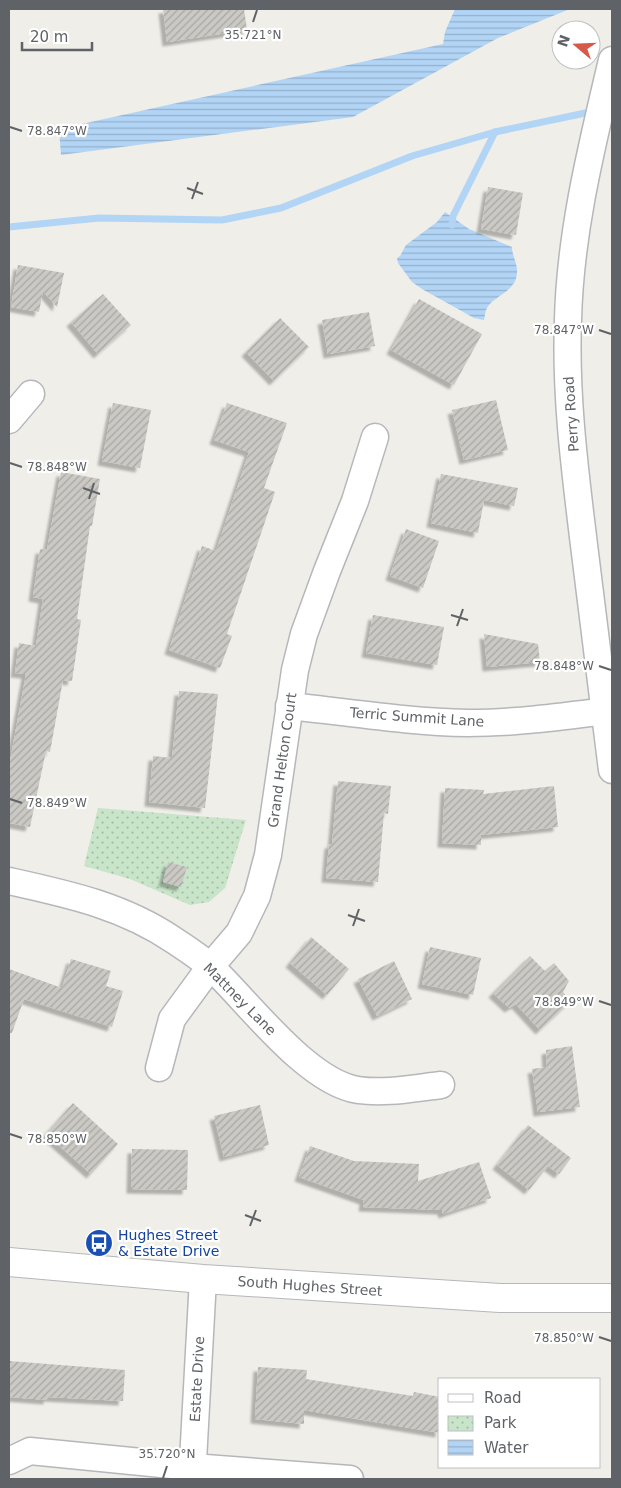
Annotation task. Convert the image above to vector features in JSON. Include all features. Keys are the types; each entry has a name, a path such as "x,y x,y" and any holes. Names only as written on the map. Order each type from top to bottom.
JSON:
{"street":[{"name":"Perry Road","path":"612,60 578,217 571,273 567,356 568,395 578,488 612,770"},
{"path":"9,420 31,394"},
{"name":"Grand Helton Court","path":"158,1068 172,1018 210,967 239,933 257,896 268,855 289,706 304,634 355,501 375,437"},
{"name":"Terric Summit Lane","path":"289,706 417,720 467,723 542,720 605,711"},
{"name":"Mattney Lane","path":"9,881 68,894 109,906 136,917 176,941 210,967 290,1050 331,1081 357,1090 384,1091 441,1085"},
{"name":"South Hughes Street","path":"9,1262 203,1279 500,1298 612,1298"},
{"name":"Estate Drive","path":"192,1473 203,1279"},
{"path":"9,1461 30,1451 192,1473 350,1479"}],"green space":[{"path":"98,808 246,820 225,888 209,902 190,905 130,879 84,866"}],"water":[{"path":"455,9 570,9 498,38 353,117 61,155 59,129 443,44 445,32"},
{"path":"445,212 469,229 512,247 517,270 516,279 509,289 490,304 484,320 474,318 422,289 412,282 398,263 397,258 406,245 437,222"}],"building":[{"path":"163,9 244,9 247,30 167,42"},
{"path":"488,187 523,193 516,235 481,229"},
{"path":"18,265 64,273 57,307 43,291 39,312 11,307"},
{"path":"103,294 131,325 98,354 71,322"},
{"path":"419,299 482,334 454,385 391,350"},
{"path":"369,312 375,346 328,354 322,320"},
{"path":"280,318 309,347 274,381 246,352"},
{"path":"496,400 508,450 464,460 452,410"},
{"path":"113,403 151,410 140,468 102,461"},
{"path":"227,403 287,423 264,488 275,492 227,634 232,636 220,668 169,650 202,546 216,551 249,452 214,440"},
{"path":"61,472 100,479 92,526 90,526 77,619 81,620 72,681 63,680 50,752 46,751 30,827 9,823 9,767 26,674 15,673 19,643 36,646 43,599 33,597 40,549 47,550"},
{"path":"441,474 518,488 514,506 484,500 478,533 431,523"},
{"path":"406,529 439,541 423,588 390,576"},
{"path":"373,615 444,627 437,665 366,653"},
{"path":"484,634 538,644 540,662 487,667"},
{"path":"179,691 218,694 205,808 149,802 153,756 172,758"},
{"path":"338,781 391,786 388,814 384,813 378,882 326,878 329,844 332,844"},
{"path":"554,786 558,827 481,835 481,845 442,843 445,788 484,790 483,794"},
{"path":"168,862 187,867 181,887 163,882"},
{"path":"311,937 349,969 327,995 290,963"},
{"path":"430,947 481,958 473,995 422,984"},
{"path":"530,956 545,971 554,963 569,981 563,992 571,1001 540,1030 516,1004 509,1008 493,993"},
{"path":"71,959 111,971 106,986 123,991 112,1027 24,999 12,1033 9,1033 9,969 62,988"},
{"path":"394,961 412,999 377,1016 358,979"},
{"path":"572,1046 580,1107 538,1112 532,1069 547,1067 546,1050"},
{"path":"73,1103 118,1144 91,1174 46,1134"},
{"path":"260,1105 269,1145 224,1157 214,1116"},
{"path":"528,1125 571,1158 559,1174 548,1166 529,1190 497,1165"},
{"path":"310,1146 354,1161 419,1164 418,1181 479,1162 491,1198 443,1214 442,1210 363,1207 364,1200 299,1177"},
{"path":"132,1149 188,1150 187,1190 131,1189"},
{"path":"9,1361 125,1370 123,1401 48,1397 48,1400 9,1397"},
{"path":"258,1367 307,1370 306,1379 413,1396 414,1392 438,1397 438,1433 304,1410 304,1424 255,1419"}],"waterway":[{"path":"9,227 99,218 222,220 281,208 412,156 495,132 595,111"},
{"path":"452,225 453,216 495,132"}],"place":[{"name":"Hughes Street & Estate Drive","path":"99,1243"}]}
